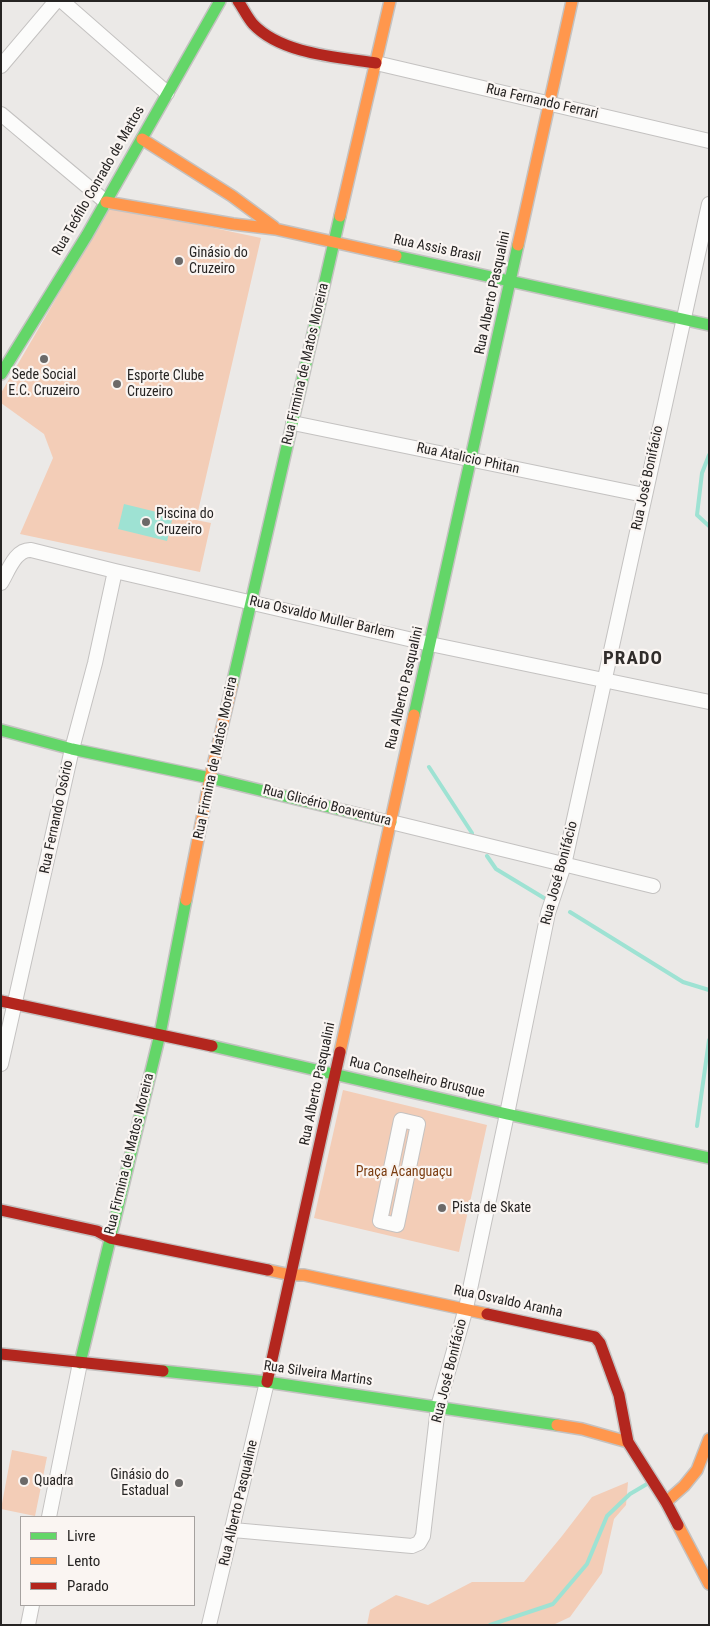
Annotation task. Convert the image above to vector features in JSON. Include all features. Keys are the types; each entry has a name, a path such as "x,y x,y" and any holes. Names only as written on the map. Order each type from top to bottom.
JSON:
{"street":[{"path":"1,66 56,1"},
{"path":"62,1 167,93"},
{"name":"Rua Teófilo Conrado de Mattos","path":"1,374 87,235 220,1"},
{"path":"238,1 254,24 277,41 304,50 376,63"},
{"name":"Rua Firmina de Matos Moreira","path":"49,1516 80,1363 160,1034 210,778 390,1"},
{"name":"Rua Alberto Pasqualini","path":"267,1382 572,1"},
{"name":"Rua Fernando Ferrari","path":"376,63 709,141"},
{"path":"1,114 106,202"},
{"name":"Rua Assis Brasil","path":"142,139 232,196 275,229"},
{"name":"Rua Assis Brasil","path":"106,202 233,224 275,229 709,325"},
{"name":"Rua José Bonifácio","path":"233,1530 412,1546 419,1543 423,1536 438,1406 466,1308 508,1114 548,913 564,865 709,204"},
{"name":"Rua Atalicio Phitan","path":"293,423 644,495"},
{"name":"Rua Osvaldo Muller Barlem","path":"1,583 19,553 25,550 430,644 709,702"},
{"name":"Rua Fernando Osório","path":"1,1064 72,749 95,663 115,571"},
{"name":"Rua Glicério Boaventura","path":"1,730 72,749 210,778 653,886"},
{"name":"Rua Conselheiro Brusque","path":"1,1000 709,1158"},
{"path":"402,1120 418,1124 411,1156 396,1225 380,1221 402,1120"},
{"path":"395,1153 411,1156"},
{"path":"390,1172 407,1176"},
{"name":"Rua Osvaldo Aranha","path":"1,1210 292,1270 304,1275 595,1337 600,1343 619,1395 628,1442"},
{"name":"Rua Silveira Martins","path":"1,1354 267,1382 438,1406 582,1430 628,1442"},
{"name":"Rua Alberto Pasqualine","path":"213,1623 267,1382"},
{"path":"666,1502 684,1486 697,1470 709,1439"},
{"path":"628,1442 666,1502 709,1584"},
{"path":"28,1625 32,1606"}],"green space":[{"name":"Esporte Clube Cruzeiro","path":"110,206 261,238 196,520 211,523 200,572 20,534 53,458 44,434 1,403 1,393"},
{"name":"Praça Acanguaçu","path":"343,1090 487,1125 459,1252 314,1218"},
{"name":"Quadra","path":"12,1450 47,1457 35,1516 1,1509"},
{"path":"628,1482 626,1505 614,1519 602,1573 570,1617 553,1625 367,1625 370,1610 396,1595 428,1605 472,1582 524,1582 592,1497"}],"shaded area":[{"name":"Piscina do Cruzeiro","path":"124,504 173,516 167,541 118,529"}],"waterway":[{"path":"709,455 702,473 697,515 709,526"},
{"path":"429,767 472,833"},
{"path":"487,856 496,869 544,898"},
{"path":"570,912 683,982 709,990"},
{"path":"697,1126 709,1040"},
{"path":"490,1625 553,1604 587,1564 607,1516 630,1494 647,1484"}],"traffic: fast":[{"path":"1,374 87,235 220,1"},
{"path":"232,685 340,216"},
{"path":"414,715 518,245"},
{"path":"396,256 709,325"},
{"path":"1,730 72,749 210,778 391,822"},
{"path":"80,1363 160,1034 186,900"},
{"path":"212,1046 709,1158"},
{"path":"163,1371 267,1382 557,1425"}],"traffic: slow":[{"path":"340,216 390,1"},
{"path":"518,245 572,1"},
{"path":"142,139 232,196 274,227"},
{"path":"106,202 233,224 275,229 396,256"},
{"path":"186,900 210,778 232,685"},
{"path":"340,1052 414,715"},
{"path":"268,1270 291,1275 304,1275 487,1314"},
{"path":"557,1425 582,1429 628,1442"},
{"path":"666,1502 684,1486 697,1470 709,1439"},
{"path":"678,1525 709,1584"}],"traffic: jam":[{"path":"238,1 253,24 279,42 294,48 327,56 376,63"},
{"path":"1,1001 212,1046"},
{"path":"267,1382 340,1052"},
{"path":"1,1210 97,1231 110,1238 268,1270"},
{"path":"487,1314 595,1337 600,1343 619,1395 628,1442 666,1502 678,1525"},
{"path":"1,1354 163,1371"}],"place":[{"name":"Ginásio do Cruzeiro","path":"179,261"},
{"name":"Sede Social E.C. Cruzeiro","path":"44,359"},
{"name":"Esporte Clube Cruzeiro","path":"117,384"},
{"name":"Piscina do Cruzeiro","path":"146,522"},
{"name":"Pista de Skate","path":"442,1208"},
{"name":"Quadra","path":"24,1481"},
{"name":"Ginásio do Estadual","path":"179,1483"}],"district":[{"name":"PRADO","path":"633,659"}]}
